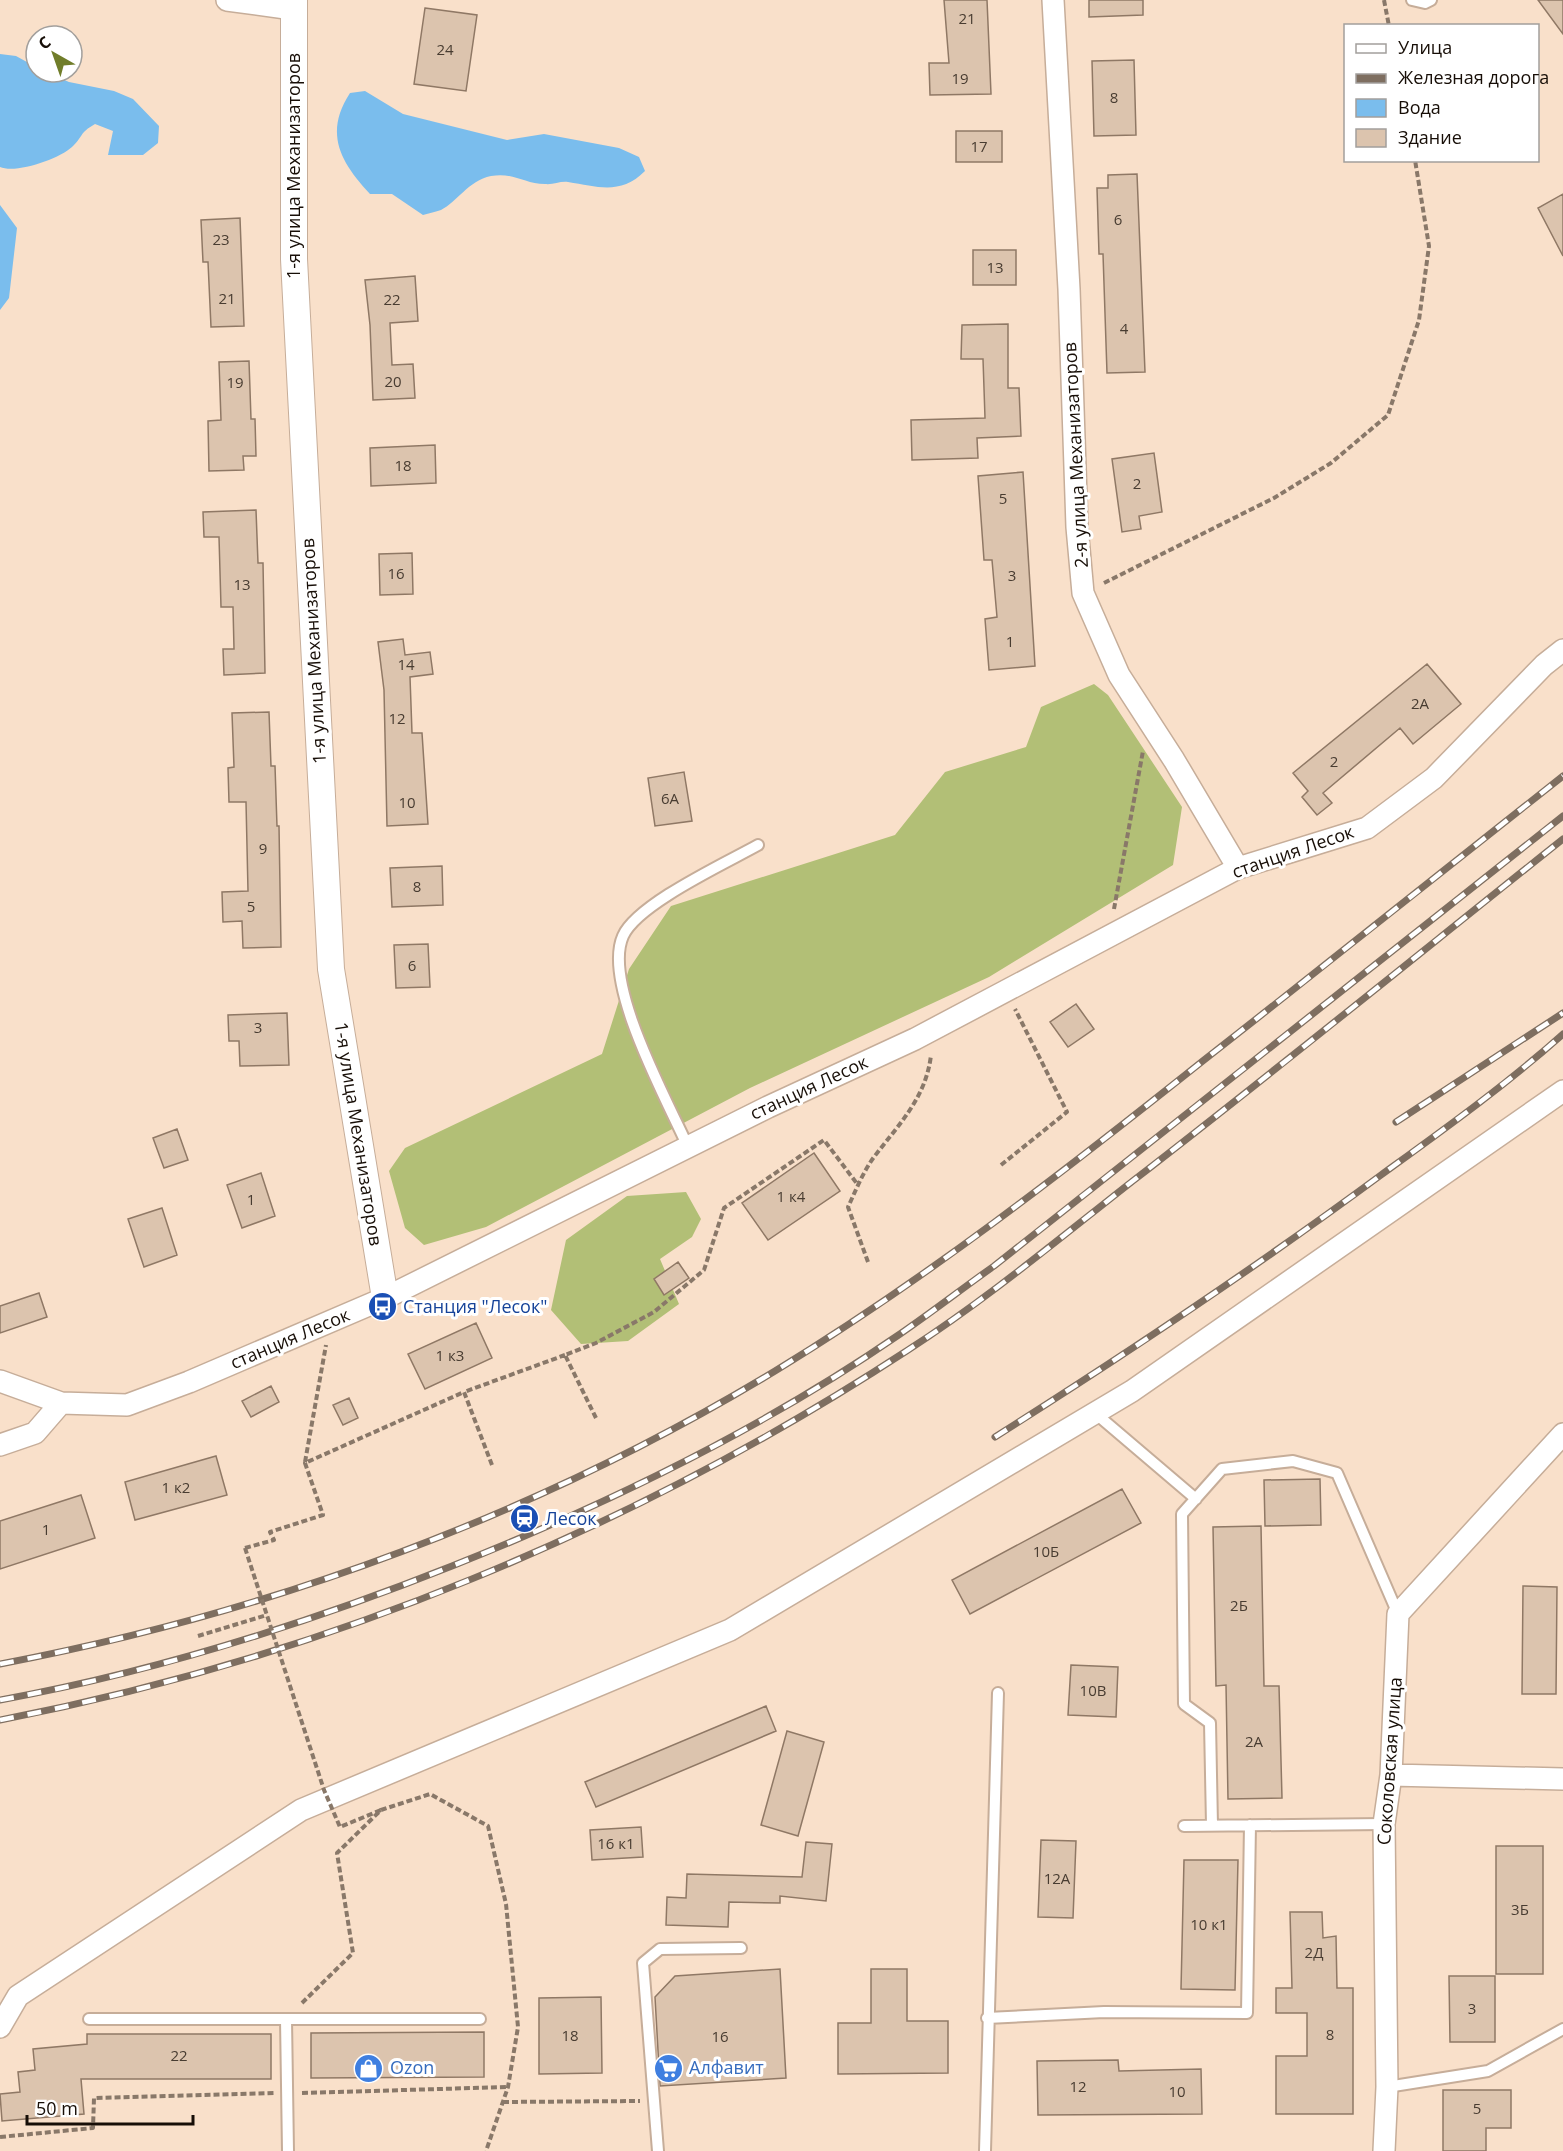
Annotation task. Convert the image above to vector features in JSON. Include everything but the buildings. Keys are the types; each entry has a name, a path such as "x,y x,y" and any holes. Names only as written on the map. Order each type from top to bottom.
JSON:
{"street":[{"path":"227,0 294,5"},
{"name":"2-я улица Механизаторов","path":"1053,0 1069,289 1077,528 1083,593 1119,675 1149,720 1238,868"},
{"name":"1-я улица Механизаторов","path":"294,5 294,259 331,969 385,1298"},
{"name":"станция Лесок","path":"0,1381 61,1403 127,1405 189,1382 385,1298 688,1147 934,1029 1238,868 1367,828 1434,778 1544,665 1563,650"},
{"path":"0,2027 18,1996 301,1810 730,1630 1095,1413 1142,1384 1563,1091"},
{"path":"0,1444 35,1433 61,1403"},
{"path":"1398,1614 1559,1443"},
{"name":"Соколовская улица","path":"1384,2151 1387,2087 1384,1824 1392,1775 1398,1614"},
{"path":"1392,1775 1563,1779"}],"lane":[{"path":"1412,0 1425,3 1431,0"},
{"path":"688,1147 629,1015 617,958 623,935 646,910 758,845"},
{"path":"1095,1413 1196,1499"},
{"path":"1212,1825 1210,1723 1184,1704 1182,1514 1222,1469 1293,1461 1337,1473 1398,1614"},
{"path":"985,2151 998,1693"},
{"path":"1184,1826 1384,1824"},
{"path":"987,2018 1104,2012 1247,2013 1250,1825"},
{"path":"658,2151 643,1963 660,1948 741,1947"},
{"path":"89,2019 480,2019"},
{"path":"285,2019 288,2151"},
{"path":"1387,2087 1488,2071 1563,2029"}],"path":[{"path":"1384,0 1389,24"},
{"path":"1083,593 1195,540 1274,498 1331,463 1388,415 1419,320 1429,246 1414,162"},
{"path":"1109,936 1149,720"},
{"path":"1001,1166 1067,1112 1006,991"},
{"path":"868,1262 848,1207 873,1158 903,1123 921,1092 930,1066 934,1029"},
{"path":"304,1463 464,1392 596,1343 654,1312 704,1270 724,1208 824,1140 858,1185"},
{"path":"330,1322 304,1463 323,1515 270,1532 274,1540 245,1548 324,1790 340,1827 381,1810 430,1794 488,1826 506,1904 518,2027 508,2087 486,2151"},
{"path":"565,1355 596,1418"},
{"path":"464,1392 492,1465"},
{"path":"198,1636 267,1615"},
{"path":"285,2019 353,1953 337,1853 381,1810"},
{"path":"0,2137 93,2128 94,2098 508,2087"},
{"path":"503,2102 654,2101"}],"green space":[{"path":"1094,684 1108,695 1182,807 1173,865 989,977 750,1088 486,1227 424,1245 405,1228 389,1171 405,1148 602,1054 629,969 671,906 895,835 945,772 1026,747 1041,707"},
{"path":"686,1192 701,1219 692,1237 660,1259 679,1304 628,1341 581,1344 551,1310 566,1240 627,1196"}],"water":[{"path":"0,54 16,56 24,60 24,84 79,84 114,91 133,99 159,126 158,143 143,155 108,155 113,131 95,124 86,130 72,147 58,156 16,169 0,167"},
{"path":"365,91 403,114 507,140 544,134 619,148 639,157 645,171 627,184 609,187 568,182 548,184 499,175 491,176 476,182 441,210 423,215 392,194 370,194 344,159 337,134 342,108 350,93"},
{"path":"0,205 17,228 9,298 0,310"}],"railway":[{"path":"0,1664 101,1643 202,1617 302,1587 401,1552 498,1513 592,1470 685,1423 831,1336 994,1222 1152,1101 1563,776"},
{"path":"0,1700 58,1689 173,1661 286,1627 397,1587 510,1542 626,1490 739,1433 794,1402 912,1326 994,1266 1563,816"},
{"path":"0,1720 120,1694 239,1661 357,1623 472,1579 585,1529 696,1475 804,1415 908,1350 995,1289 1242,1096 1563,839"},
{"path":"1396,1122 1563,1013"},
{"path":"995,1437 1141,1342 1334,1210 1474,1107 1563,1034"}],"place":[{"name":"Станция \"Лесок\"","path":"382,1307"},
{"name":"Лесок","path":"524,1519"},
{"name":"Ozon","path":"369,2068"},
{"name":"Алфавит","path":"668,2068"}]}
